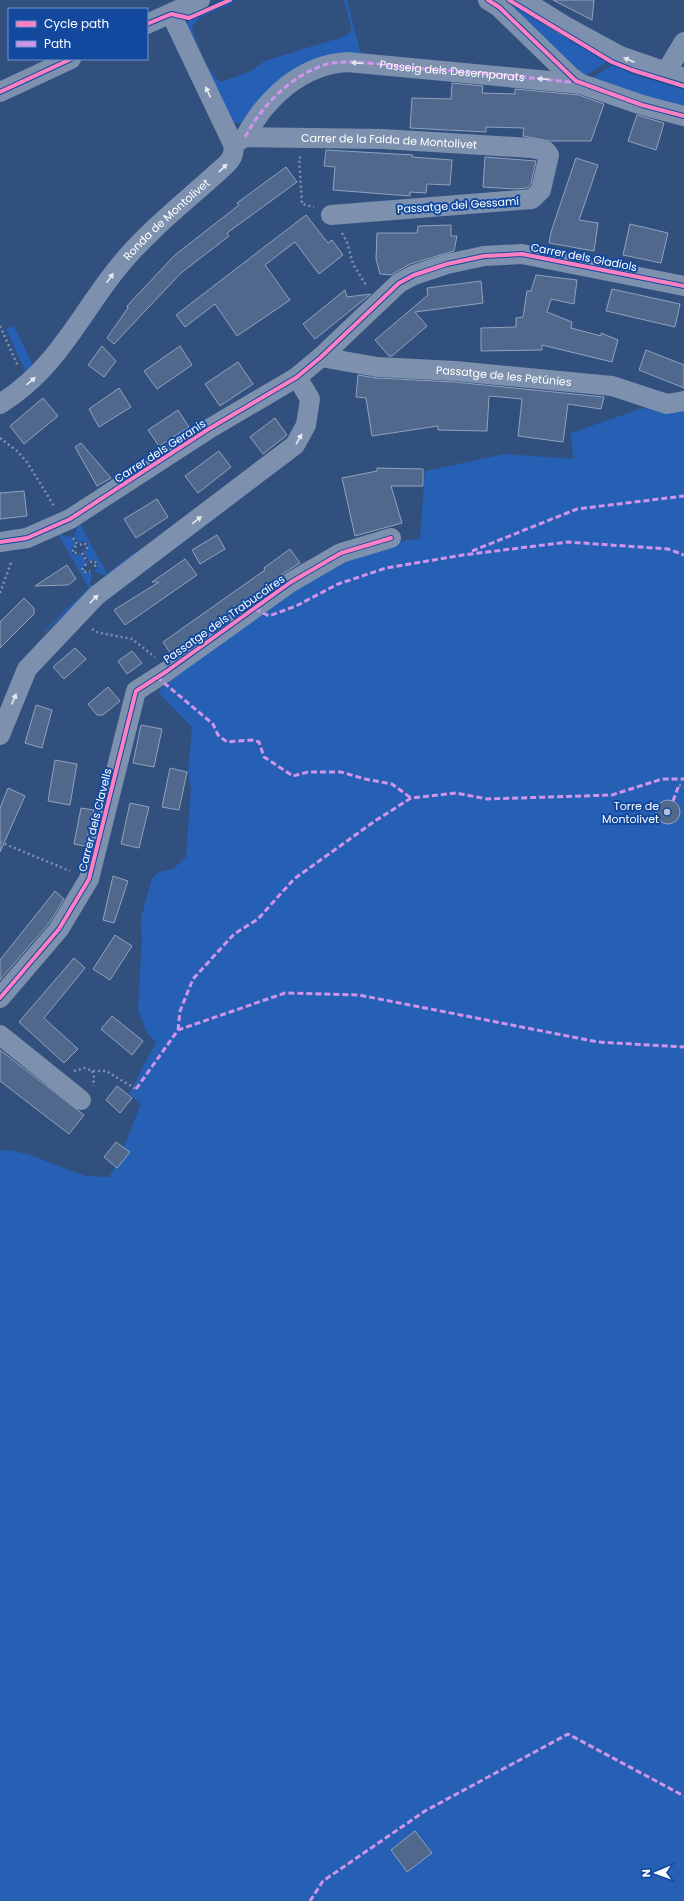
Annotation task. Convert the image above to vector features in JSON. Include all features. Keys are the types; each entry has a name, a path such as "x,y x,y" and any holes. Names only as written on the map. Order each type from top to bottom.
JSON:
{"street":[{"path":"148,24 200,0"},
{"path":"488,0 499,7 570,76 581,84"},
{"path":"523,0 565,26 620,56 675,75 684,42"},
{"path":"171,14 239,141"},
{"path":"0,92 69,60"},
{"name":"Passeig dels Desemparats","path":"239,141 262,110 285,88 313,70 335,63 429,69 581,84 642,105 684,116"},
{"name":"Carrer de la Falda de Montolivet","path":"239,141 383,139 531,148 546,151"},
{"name":"Ronda de Montolivet","path":"0,404 14,395 38,375 71,335 119,266 148,235 231,160 239,141"},
{"name":"Passatge del Gessamí","path":"331,215 532,199 541,190 549,155 546,151"},
{"name":"Carrer dels Gladiols","path":"321,357 402,281 447,264 473,258 522,254 684,286"},
{"name":"Carrer dels Geranis","path":"7,541 43,532 70,519 206,430 297,377 321,357"},
{"name":"Passatge de les Petúnies","path":"321,357 376,367 455,371 612,386 667,404 684,401"},
{"path":"0,735 27,669 97,595 295,445 306,425 310,399 297,377"},
{"name":"Passatge dels Trabucaires","path":"136,691 167,671 291,582 341,553 391,538"},
{"name":"Carrer dels Clavells","path":"0,998 59,929 89,879 136,691"},
{"path":"0,1035 81,1100"}],"path":[{"path":"0,326 19,368"},
{"path":"0,438 18,451 28,462 58,513"},
{"path":"0,593 11,565 7,541"},
{"path":"76,546 73,550 74,554 82,552 87,548 87,545 84,543 80,545"},
{"path":"82,552 88,562"},
{"path":"90,570 85,572 82,570 88,562 94,561 97,563 94,569"},
{"path":"77,617 96,632 132,639 154,656 167,671"},
{"path":"679,785 684,787"},
{"path":"0,842 89,879"},
{"path":"78,1068 106,1071 136,1089"}],"shaded area":[{"path":"235,0 233,3 201,17 192,26 195,39 207,65 212,73 221,82 249,72 265,61 346,36 351,30 351,26 344,0 347,0 363,62 337,61 247,124 233,122 186,27 189,20 192,18"},
{"path":"505,0 546,27 607,62 583,77"},
{"path":"612,65 635,75 684,90 684,110 589,80"},
{"path":"14,326 33,366 26,373 6,329"},
{"path":"656,407 684,409 684,1901 0,1901 0,1150 14,1151 30,1155 85,1176 109,1177 118,1162 141,1104 129,1094 156,1042 147,1033 138,1010 142,938 141,918 152,878 159,872 173,869 186,857 191,789 188,771 192,727 159,693 161,688 284,596 318,575 352,558 386,545 420,539 425,471 505,454 573,459 571,433 640,409"},
{"path":"80,524 107,574 135,552 137,555 108,578 94,570 97,568 98,562 94,559 89,561 84,552 88,548 88,543 84,541 79,543 74,534 76,533 77,526"},
{"path":"60,533 64,537 71,536 76,545 73,547 72,554 75,556 81,554 86,563 81,571 84,573 91,572 92,576 90,584 93,589 45,632 44,631 89,588 58,534"}],"building":[{"path":"553,0 594,0 592,20"},
{"path":"452,83 483,86 482,93 515,94 515,89 579,95 604,104 591,141 550,141 523,136 524,128 486,127 486,132 410,128 412,98 451,99"},
{"path":"637,115 664,123 656,150 628,141"},
{"path":"326,150 413,155 412,157 452,160 450,185 427,184 426,193 410,192 410,196 333,190 335,167 324,166"},
{"path":"485,157 536,161 531,184 527,188 515,189 483,187"},
{"path":"576,158 598,165 579,220 598,223 594,251 549,243 551,232"},
{"path":"286,167 297,182 227,233 229,236 181,273 114,344 107,338 128,308 127,306 175,255 239,205 237,203"},
{"path":"306,215 328,243 332,240 343,255 319,274 295,242 265,265 290,300 237,336 215,304 185,327 176,315"},
{"path":"630,224 668,233 661,263 623,255"},
{"path":"451,225 451,236 457,236 454,251 410,264 391,275 380,274 376,259 377,233 417,233 418,226"},
{"path":"536,275 577,280 574,304 551,299 547,312 572,322 571,328 601,336 601,333 618,340 612,362 542,345 542,350 481,351 481,328 516,327 516,318 523,317 527,291 531,291"},
{"path":"481,281 483,303 415,312 427,326 392,356 389,356 375,340 428,295 427,288"},
{"path":"612,289 680,304 675,327 606,311"},
{"path":"345,290 347,297 371,294 315,339 303,324"},
{"path":"102,346 116,361 104,377 88,365"},
{"path":"180,346 192,365 157,389 144,371"},
{"path":"646,350 684,365 684,388 639,370"},
{"path":"238,362 253,384 220,406 205,384"},
{"path":"358,375 376,378 454,382 604,397 601,409 568,404 563,442 518,436 522,399 489,396 487,431 438,430 438,426 372,436 366,398 356,397"},
{"path":"119,388 131,407 99,427 89,409"},
{"path":"43,398 58,416 24,444 10,426"},
{"path":"178,410 189,427 159,446 148,430"},
{"path":"275,418 287,435 263,454 250,437"},
{"path":"81,443 111,478 97,486 75,447"},
{"path":"219,451 231,467 198,493 185,476"},
{"path":"377,468 423,469 423,486 391,486 402,523 355,536 342,478 377,471"},
{"path":"24,491 27,516 0,519 0,493"},
{"path":"157,499 168,517 136,538 124,519"},
{"path":"217,535 225,549 200,564 192,550"},
{"path":"290,549 300,563 171,654 163,642 265,570 264,568"},
{"path":"185,559 197,575 125,625 114,610 159,582 152,582"},
{"path":"67,565 76,579 68,585 35,586"},
{"path":"24,598 34,608 34,614 0,648 0,622"},
{"path":"75,648 86,659 64,679 53,667"},
{"path":"132,651 142,663 127,674 118,661"},
{"path":"108,687 120,701 103,715 97,715 88,704"},
{"path":"36,705 52,710 42,748 25,743"},
{"path":"141,725 162,729 154,767 133,763"},
{"path":"55,760 77,764 70,805 48,801"},
{"path":"170,768 187,772 179,810 162,807"},
{"path":"8,788 25,796 0,852 0,808"},
{"path":"668,800 673,801 679,807 679,817 673,823 668,824 663,823 657,817 656,812 657,807 663,801"},
{"path":"130,803 149,807 139,848 121,844"},
{"path":"81,808 94,810 85,846 74,844"},
{"path":"113,876 128,881 114,923 103,920"},
{"path":"55,891 64,899 50,922 0,980 0,960"},
{"path":"115,935 132,946 110,980 93,969"},
{"path":"74,958 85,968 44,1018 78,1049 64,1063 19,1022"},
{"path":"112,1016 143,1041 132,1055 101,1029"},
{"path":"0,1050 84,1115 69,1134 0,1081"},
{"path":"117,1086 132,1098 120,1113 106,1100"},
{"path":"116,1142 130,1152 117,1168 104,1157"},
{"path":"415,1831 432,1853 407,1872 391,1850"}],"marked path":[{"path":"245,137 268,104 288,85 311,70 333,63 353,62 577,83"},
{"path":"472,551 577,509 684,496"},
{"path":"255,609 269,616 296,606 338,584 386,568 463,555 568,542 668,549 684,555"},
{"path":"157,677 213,724 218,735 227,742 252,740 259,742 264,757 293,776 308,772 341,772 365,779 392,784 411,798"},
{"path":"178,1030 180,1011 193,979 234,934 258,919 294,879 375,821 411,798 456,793 487,799 612,795 662,779 684,779"},
{"path":"673,801 679,785"},
{"path":"136,1089 178,1030 285,993 359,995 598,1042 684,1047"},
{"path":"310,1901 323,1881 425,1811 568,1734 684,1796"}],"cycle path":[{"path":"148,24 171,14 189,18 230,0"},
{"path":"488,0 499,7 576,81 642,105 684,116"},
{"path":"509,0 612,62 632,70 684,86"},
{"path":"0,92 69,60"},
{"path":"0,542 27,538 70,519 207,430 297,377 321,357 399,283 414,275 447,264 484,256 522,254 684,286"},
{"path":"0,998 59,929 89,879 136,691 167,671 291,582 341,553 391,538"}],"place":[{"name":"Torre de Montolivet","path":"667,812"}]}
